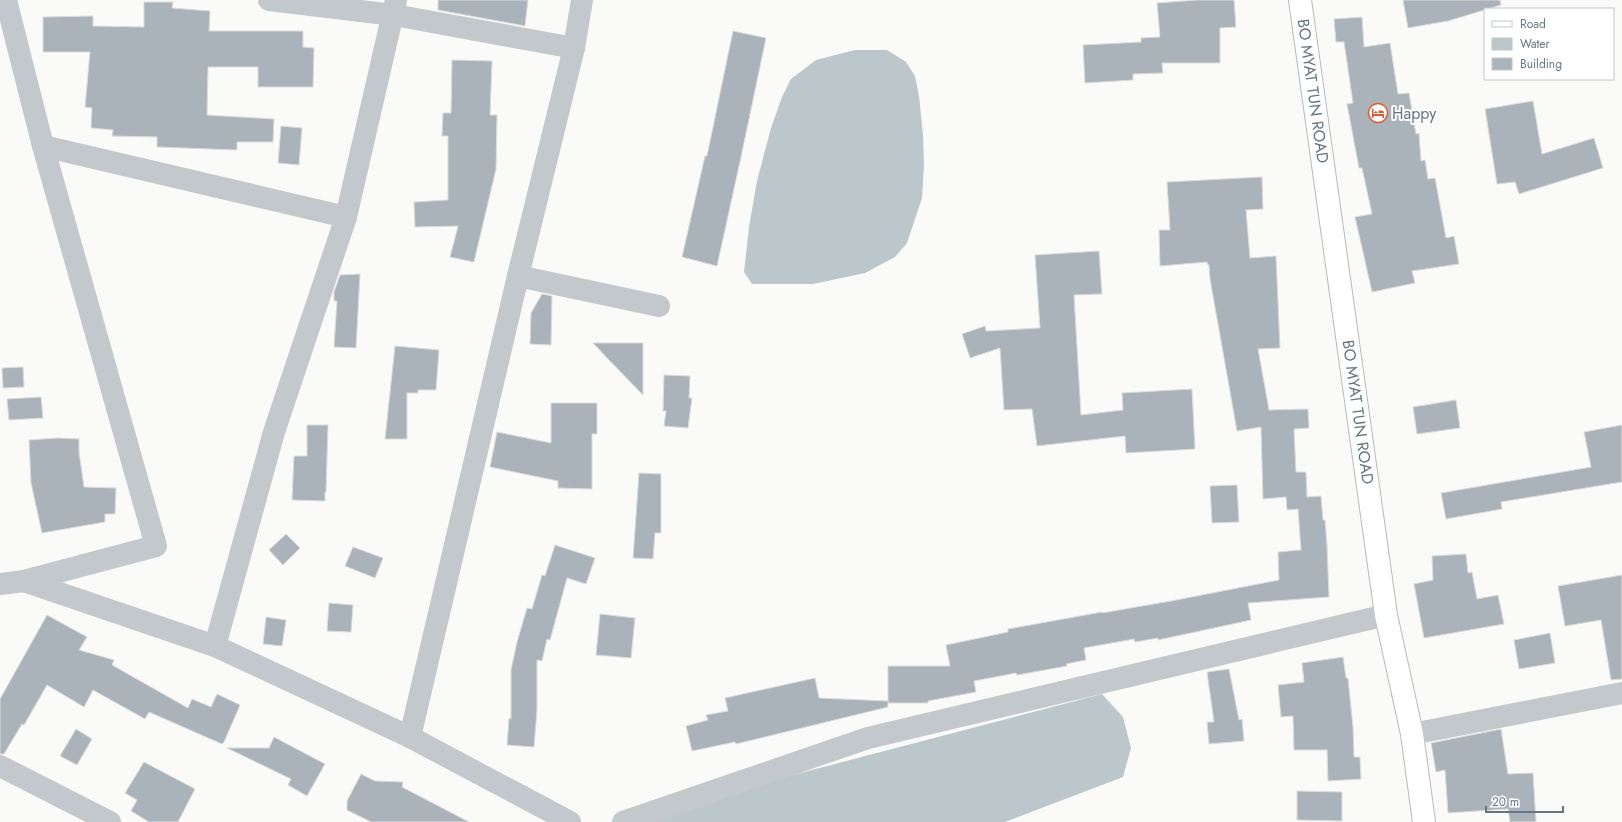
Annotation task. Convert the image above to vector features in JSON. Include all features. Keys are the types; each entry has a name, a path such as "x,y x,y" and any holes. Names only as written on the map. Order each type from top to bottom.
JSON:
{"main road":[{"name":"BO MYAT TUN ROAD","path":"1300,0 1386,615 1412,734 1424,822"}],"street":[{"path":"0,584 24,581 156,546 43,146 6,0"},
{"path":"269,0 395,8 574,48"},
{"path":"410,737 518,276 574,48 582,0"},
{"path":"215,646 274,432 346,217 395,8"},
{"path":"43,146 346,217"},
{"path":"518,276 659,306"},
{"path":"24,581 215,646 410,737 570,822"},
{"path":"623,822 868,738 1386,615"},
{"path":"1412,734 1622,693"},
{"path":"0,766 110,822"}],"water":[{"path":"855,50 887,50 906,62 915,76 919,96 923,135 924,165 922,198 907,243 895,257 865,273 813,284 752,284 744,272 749,227 757,181 771,128 782,97 791,79 816,60"},
{"path":"1102,694 1123,717 1131,748 1123,777 1005,822 638,822 686,803"}],"building":[{"path":"438,0 528,0 525,26 438,10"},
{"path":"1197,0 1234,0 1236,27 1220,28 1220,63 1162,63 1163,73 1133,74 1133,80 1085,83 1083,45 1141,42 1141,38 1160,37 1157,3"},
{"path":"1403,0 1500,0 1501,5 1491,8 1484,8 1484,10 1448,21 1408,28"},
{"path":"144,2 173,2 172,8 210,11 209,31 303,31 303,47 314,48 313,87 258,87 258,67 208,67 207,115 274,119 273,142 237,142 237,150 157,147 157,137 112,136 113,130 91,128 92,108 85,107 90,52 43,52 43,17 93,16 93,26 144,27"},
{"path":"1362,17 1364,47 1390,43 1398,94 1409,93 1416,134 1419,133 1421,161 1425,160 1428,179 1435,178 1446,238 1454,236 1459,264 1412,271 1415,283 1372,292 1355,217 1372,214 1362,168 1359,168 1347,104 1353,103 1344,42 1336,42 1334,19"},
{"path":"733,31 766,38 717,266 682,257 705,156 707,156"},
{"path":"452,60 492,61 490,115 497,115 496,169 474,262 450,257 458,226 415,227 414,202 448,200 448,136 442,136 443,113 451,113"},
{"path":"1533,101 1542,154 1594,138 1603,168 1519,194 1515,182 1497,184 1485,109"},
{"path":"281,126 302,128 299,165 278,163"},
{"path":"1262,177 1263,209 1246,210 1250,258 1276,256 1280,348 1258,349 1269,410 1308,409 1309,428 1294,429 1296,472 1306,472 1307,497 1321,496 1327,545 1329,597 1248,603 1251,620 1158,640 1158,638 1135,642 1134,639 1084,648 1086,660 1066,664 1067,666 1017,675 1016,673 974,681 976,692 928,701 928,703 888,703 888,666 950,666 946,645 1008,632 1008,629 1171,601 1279,580 1278,552 1301,550 1298,509 1287,510 1286,497 1263,499 1261,427 1237,431 1210,279 1209,265 1207,262 1160,266 1159,230 1170,230 1167,182"},
{"path":"1099,251 1102,294 1074,295 1081,415 1123,410 1122,393 1192,389 1195,449 1126,453 1125,436 1037,446 1032,409 1004,410 1000,348 970,358 962,334 985,326 986,331 1040,328 1035,255"},
{"path":"360,274 356,348 334,347 337,301 334,301 334,292 340,275"},
{"path":"542,294 552,296 551,345 530,344 531,313"},
{"path":"593,343 643,343 643,395 610,361"},
{"path":"395,346 439,350 436,390 418,390 418,393 407,393 407,439 385,439"},
{"path":"23,367 24,387 3,388 2,368"},
{"path":"664,375 690,376 689,398 692,398 688,428 664,426 666,411 663,411"},
{"path":"41,397 43,418 9,420 7,399"},
{"path":"1456,400 1460,428 1417,434 1413,407"},
{"path":"551,403 597,403 597,434 592,434 592,489 558,488 558,481 490,467 497,432 551,443"},
{"path":"307,425 328,425 325,501 292,500 294,456 307,456"},
{"path":"1622,425 1622,482 1501,502 1502,509 1446,519 1441,493 1591,467 1584,432"},
{"path":"58,438 79,439 79,452 84,487 116,488 115,514 105,514 105,522 42,533 31,483 29,440"},
{"path":"639,473 661,474 661,533 655,533 653,559 633,558"},
{"path":"1237,485 1239,522 1212,523 1210,486"},
{"path":"286,534 300,548 283,565 269,550"},
{"path":"555,545 595,558 586,584 567,578 550,640 547,639 542,661 537,660 537,710 534,747 507,745 509,718 511,719 511,670 517,642 527,608 532,609 542,575 545,576"},
{"path":"353,547 383,558 375,578 345,566"},
{"path":"1466,554 1468,573 1472,572 1477,599 1498,595 1504,624 1424,638 1414,584 1433,580 1432,556"},
{"path":"1622,575 1622,679 1611,680 1601,620 1565,626 1558,586"},
{"path":"329,603 353,605 351,632 327,631"},
{"path":"600,614 635,618 631,658 596,655"},
{"path":"47,615 87,637 79,650 114,660 112,665 188,708 192,699 211,707 217,694 240,705 224,742 222,744 149,712 145,719 93,690 84,707 47,685 24,725 22,724 4,754 0,754 0,699"},
{"path":"266,617 286,620 282,646 263,644"},
{"path":"1550,633 1555,663 1519,669 1514,640"},
{"path":"1343,657 1346,678 1348,678 1353,727 1354,757 1360,757 1361,779 1328,781 1327,750 1294,750 1293,716 1281,717 1278,685 1304,682 1302,663"},
{"path":"1229,669 1239,720 1242,719 1244,741 1209,744 1207,722 1214,722 1207,672"},
{"path":"815,678 819,698 888,701 888,707 736,744 735,742 692,751 686,726 708,720 706,715 728,711 725,698"},
{"path":"76,729 92,739 77,765 60,756"},
{"path":"1501,729 1508,774 1533,773 1536,822 1510,822 1508,809 1448,813 1445,770 1436,772 1431,743"},
{"path":"274,737 325,764 307,796 288,785 291,779 227,748 269,748"},
{"path":"144,762 195,789 178,822 149,822 131,811 137,800 125,793"},
{"path":"361,774 375,781 403,782 402,787 469,822 371,822 347,810 347,801"},
{"path":"1297,791 1342,792 1342,821 1297,820"}],"place":[{"name":"Happy","path":"1378,113"}]}
